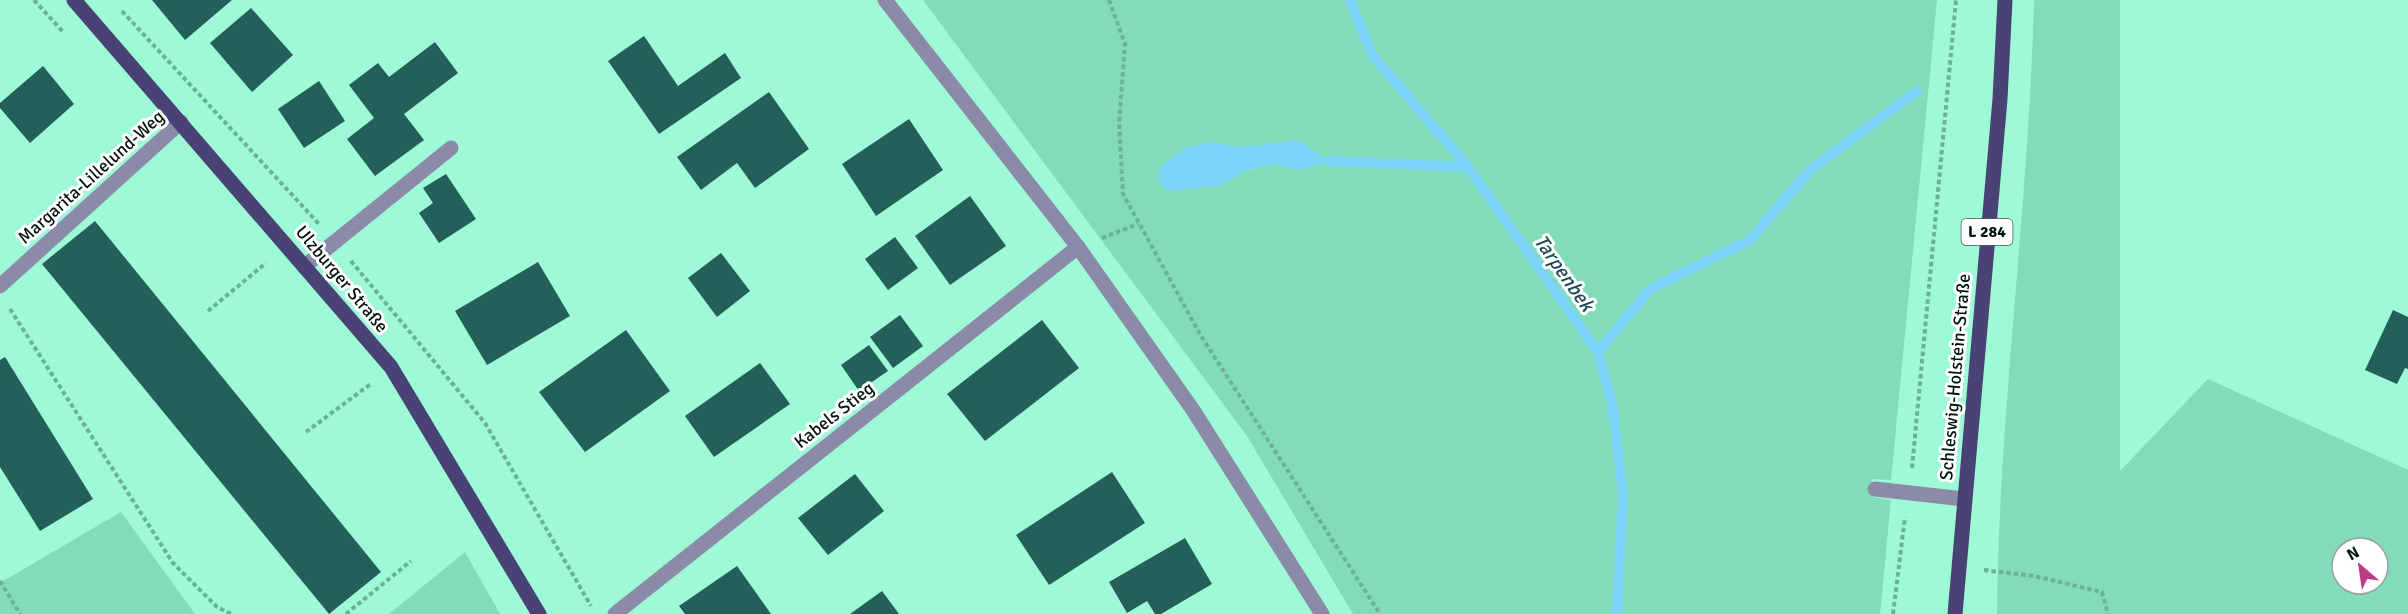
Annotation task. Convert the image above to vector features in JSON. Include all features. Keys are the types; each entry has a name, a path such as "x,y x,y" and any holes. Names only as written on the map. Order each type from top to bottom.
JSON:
{"main road":[{"name":"Ulzburger Straße","path":"74,0 391,368 539,614"},
{"name":"Schleswig-Holstein-Straße","path":"1955,614 2000,99 2005,0"}],"street":[{"path":"885,0 1078,247 1193,410 1322,614"},
{"name":"Margarita-Lillelund-Weg","path":"0,286 181,122"},
{"path":"305,266 452,148"},
{"name":"Kabels Stieg","path":"615,614 1078,247"},
{"path":"1875,489 1964,499"}],"path":[{"path":"34,0 66,35"},
{"path":"1109,0 1125,44 1119,123 1123,194 1201,336 1380,614"},
{"path":"1893,614 1918,419 1933,222 1956,0"},
{"path":"119,9 335,242 484,423 596,614"},
{"path":"1078,247 1138,224"},
{"path":"208,311 288,246"},
{"path":"6,304 174,563 217,607 231,614"},
{"path":"365,373 379,391"},
{"path":"306,432 372,382"},
{"path":"346,614 411,561"},
{"path":"1958,567 2034,576 2102,592 2108,614"},
{"path":"0,581 20,614"}],"green space":[{"path":"923,0 1937,0 1891,480 1872,479 1873,497 1891,500 1880,614 1353,614 1247,436","holes":["1297,140 1300,170 1274,164 1245,171 1219,186 1167,190 1211,142 1241,147"]},
{"path":"2034,0 2120,0 2120,471 2208,379 2408,470 2408,614 1997,614 2003,460 2026,154"},
{"path":"121,512 195,614 0,614 0,583"},
{"path":"465,552 500,614 389,614"}],"water":[{"path":"1297,140 1329,161 1300,170 1274,164 1245,171 1219,186 1167,191 1158,180 1161,166 1188,147 1211,142 1241,147"}],"building":[{"path":"152,0 232,0 185,40"},
{"path":"251,8 293,55 252,92 210,43"},
{"path":"644,36 678,86 725,53 741,78 659,134 608,61"},
{"path":"435,42 458,73 404,114 424,140 375,176 347,139 374,118 349,85 378,63 389,77"},
{"path":"43,66 74,104 30,143 0,108 0,103"},
{"path":"319,81 345,121 304,148 278,109"},
{"path":"769,92 809,149 755,188 737,163 701,190 677,157"},
{"path":"909,119 943,170 876,216 842,164"},
{"path":"446,174 476,219 439,243 419,213 433,203 423,188"},
{"path":"970,196 1006,246 950,285 915,236"},
{"path":"95,221 381,572 329,614 42,264"},
{"path":"895,237 918,268 888,290 865,259"},
{"path":"721,253 750,291 717,317 688,278"},
{"path":"538,262 570,316 487,365 455,311"},
{"path":"2393,310 2408,317 2408,369 2405,368 2397,384 2365,370"},
{"path":"900,315 923,346 893,368 870,337"},
{"path":"1042,320 1079,368 985,441 947,394"},
{"path":"626,330 670,391 585,452 539,392"},
{"path":"869,345 888,371 859,391 841,365"},
{"path":"5,357 93,499 40,531 0,467 0,360"},
{"path":"760,363 790,404 714,457 685,416"},
{"path":"1112,472 1145,523 1049,585 1016,535"},
{"path":"855,474 884,511 828,555 798,518"},
{"path":"1185,538 1212,584 1161,614 1155,614 1147,601 1127,613 1109,582"},
{"path":"737,566 771,614 685,614 679,606"},
{"path":"882,591 899,614 850,614"}],"waterway":[{"name":"Tarpenbek","path":"1350,0 1373,56 1468,167 1598,352 1612,404 1623,493 1617,614"},
{"path":"1598,352 1650,289 1750,240 1809,171 1917,91"},
{"path":"1329,161 1468,167"}]}
